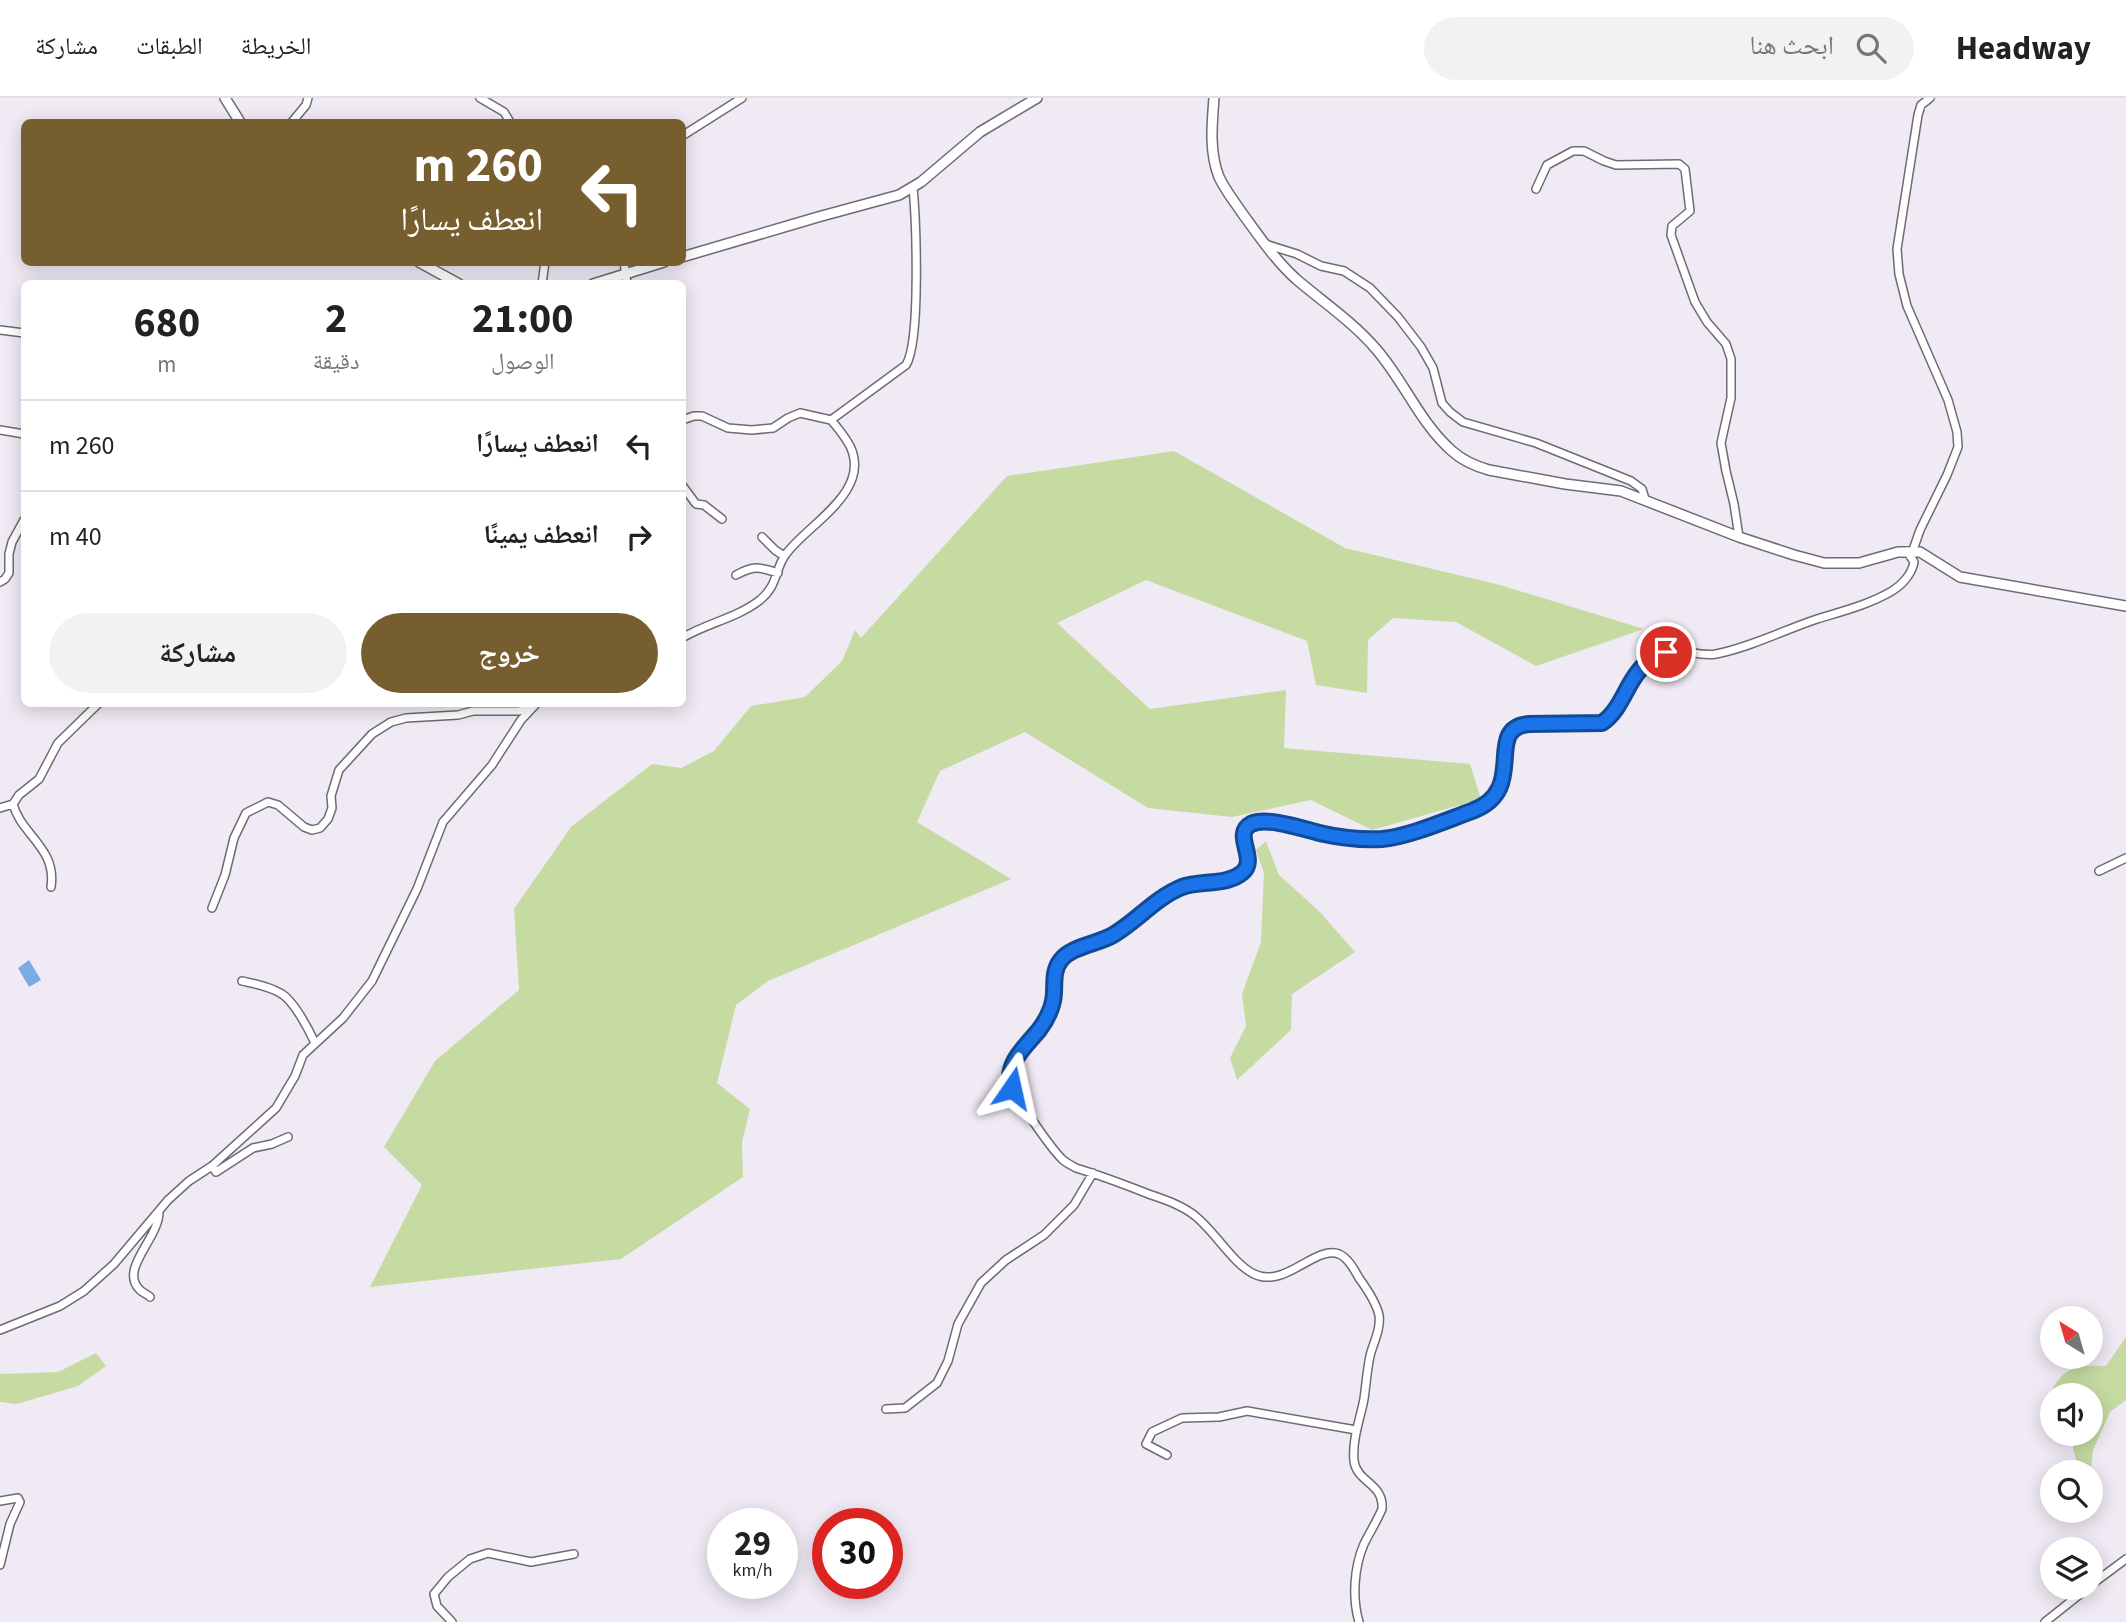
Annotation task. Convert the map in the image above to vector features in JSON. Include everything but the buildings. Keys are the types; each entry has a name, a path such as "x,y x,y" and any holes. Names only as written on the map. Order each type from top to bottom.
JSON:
{"street":[{"path":"295,119 308,98"},
{"path":"480,98 504,112 508,119"},
{"path":"686,133 742,98"},
{"path":"686,256 891,198 913,187 980,132 1037,98"},
{"path":"1214,98 1212,135 1216,166 1220,177 1265,244 1292,276 1373,345 1389,364 1433,431 1459,458 1489,470 1621,491 1740,537 1824,563 1859,564 1910,551 1925,554 1959,577 2126,606"},
{"path":"1359,1622 1356,1579 1358,1565 1364,1544 1382,1509 1381,1496 1355,1468 1356,1430 1379,1318 1376,1306 1364,1285 1346,1258 1336,1253 1324,1254 1275,1277 1261,1277 1244,1268 1193,1213 1172,1202 1076,1168 1062,1160 1018,1100 1009,1082 1009,1076 1016,1058 1039,1030 1050,1009 1056,969 1061,960 1112,936 1178,888 1231,878 1243,872 1248,863 1244,836 1250,825 1267,822 1341,837 1382,839 1481,807 1493,799 1501,787 1506,740 1516,726 1602,723 1647,662 1672,651 1688,650 1704,655 1727,651 1851,609 1899,586 1910,573 1914,562 1910,551 1958,447 1957,432 1948,400 1907,306 1899,274 1897,249 1918,115 1921,105 1930,98"},
{"path":"226,99 238,119"},
{"path":"1535,189 1547,165 1573,151 1584,151 1616,165 1679,164 1685,169 1690,211 1672,226 1671,234 1695,302 1726,344 1731,359 1731,398 1721,443 1740,537"},
{"path":"831,420 906,365 911,355 915,327 916,245 913,187"},
{"path":"1265,244 1289,251 1321,266 1345,271 1375,292 1420,347 1433,368 1441,400 1455,417 1463,422 1545,446 1630,481 1642,489 1645,499"},
{"path":"426,266 452,280"},
{"path":"626,279 655,266"},
{"path":"0,330 21,333"},
{"path":"686,418 694,415 702,416 728,428 752,430 773,428 800,413 831,420 851,448 855,465 852,480 834,507 785,556 774,583 759,600 736,614 686,636"},
{"path":"0,430 21,434"},
{"path":"686,490 696,504 704,505 722,519"},
{"path":"0,582 9,573 12,542 21,526"},
{"path":"762,537 785,556"},
{"path":"736,575 755,567 778,573"},
{"path":"0,808 13,804 19,795 39,779 58,743 95,707"},
{"path":"212,908 237,831 246,813 268,803 278,805 304,827 312,830 320,828 328,819 332,808 331,796 339,770 372,734 391,722 473,711 519,711 529,707"},
{"path":"0,1330 60,1306 84,1291 114,1264 181,1187 212,1166 276,1108 295,1076 303,1055 342,1018 372,981 417,889 443,822 492,765 533,707"},
{"path":"13,804 15,812 50,863 53,878 51,887"},
{"path":"2099,872 2126,858"},
{"path":"242,981 256,983 282,993 305,1024 315,1043"},
{"path":"212,1166 216,1172 253,1148 288,1137"},
{"path":"886,1409 905,1408 937,1383 948,1361 958,1324 981,1283 1006,1261 1044,1235 1074,1205 1093,1173"},
{"path":"150,1297 141,1291 136,1283 133,1269 155,1231 159,1211"},
{"path":"1167,1455 1146,1444 1152,1432 1182,1418 1219,1417 1247,1411 1356,1430"},
{"path":"0,1501 15,1497 20,1502 10,1524 0,1565"},
{"path":"452,1622 437,1606 434,1594 448,1577 470,1559 488,1553 531,1562 574,1554"},
{"path":"2103,1576 2126,1559"},
{"path":"2045,1622 2072,1600"}],"green space":[{"path":"1174,451 1345,548 1500,585 1644,629 1536,666 1456,622 1393,618 1368,640 1367,693 1316,685 1307,641 1146,580 1057,623 1150,709 1286,690 1284,748 1470,764 1481,799 1372,830 1311,800 1232,817 1148,808 1025,732 940,771 917,822 1011,879 768,981 736,1005 717,1083 750,1109 742,1142 743,1177 621,1259 370,1287 422,1185 384,1147 435,1061 519,990 514,909 571,827 652,764 681,768 714,751 751,706 805,697 842,661 855,630 861,638 1007,476"},
{"path":"1266,841 1279,875 1320,912 1355,952 1292,994 1291,1030 1237,1080 1230,1058 1246,1026 1242,994 1261,942 1264,873 1256,850"},
{"path":"2126,1337 2126,1400 2110,1412 2103,1428 2103,1383 2056,1383 2073,1369 2103,1369"},
{"path":"96,1353 106,1366 78,1386 17,1404 0,1402 0,1374 58,1372"},
{"path":"2095,1446 2092,1460 2076,1460 2073,1448"}],"water":[{"path":"29,960 41,980 29,987 18,968"}],"route":[{"path":"1012,1088 1009,1076 1016,1058 1044,1023 1053,1002 1056,969 1061,960 1112,936 1178,888 1238,876 1248,863 1244,841 1247,827 1267,822 1341,837 1382,839 1475,810 1493,799 1501,787 1506,740 1511,730 1521,724 1602,723 1608,719 1624,696 1639,669 1666,652"}]}
